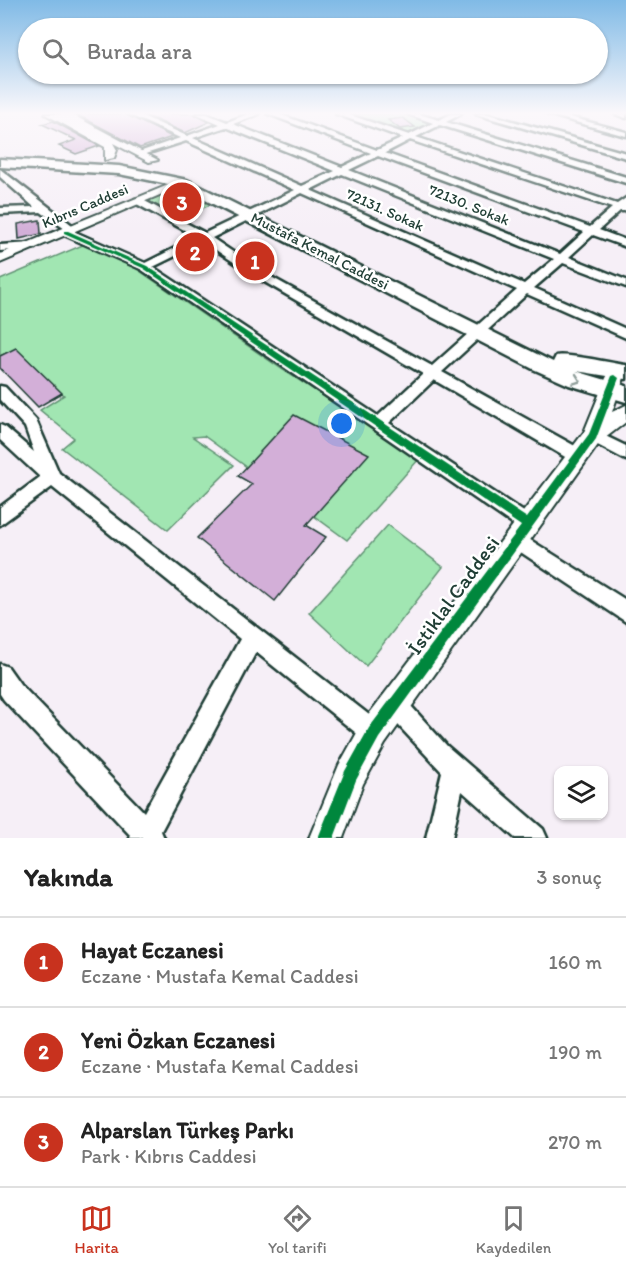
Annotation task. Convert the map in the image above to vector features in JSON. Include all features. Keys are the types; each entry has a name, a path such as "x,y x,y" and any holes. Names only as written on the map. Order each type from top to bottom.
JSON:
{"main road":[{"name":"Mustafa Kemal Caddesi","path":"0,160 108,163 139,160 253,213 482,328 554,358 622,379"},
{"name":"Mustafa Kemal Caddesi","path":"139,160 182,183 253,213"}],"street":[{"path":"108,163 110,153"},
{"path":"128,153 139,160 154,153"},
{"name":"72131. Sokak","path":"220,153 626,334"},
{"name":"72130. Sokak","path":"299,153 626,285"},
{"path":"145,267 378,153"},
{"path":"378,153 626,244"},
{"path":"459,153 624,206"},
{"path":"538,153 626,180"},
{"path":"2,178 69,231 145,267 379,424 626,612"},
{"name":"Kıbrıs Caddesi","path":"0,259 182,183"},
{"path":"138,201 204,237 260,275 433,374 586,446 626,454"},
{"path":"379,424 482,328 592,231 624,206"},
{"path":"0,212 44,209"},
{"path":"0,248 31,246"},
{"name":"İstiklal Caddesi","path":"327,838 350,776 374,732 586,446 622,379"},
{"path":"0,391 31,424 52,477"},
{"name":"İstiklal Caddesi","path":"586,446 626,412"},
{"path":"22,415 0,430 52,477 374,732"},
{"path":"0,518 52,477"},
{"path":"1,680 147,836 253,637"},
{"path":"394,704 455,768 534,838"},
{"path":"439,838 455,768"}],"green space":[{"path":"183,186 216,202 180,219 147,201"},
{"path":"85,244 134,267 283,370 420,458 347,540 204,436 193,437 234,465 168,530 62,448 74,438 40,410 64,395 16,349 0,356 0,280"},
{"path":"388,525 443,567 366,666 309,613"}],"building":[{"path":"40,220 41,234 19,239 18,224"},
{"path":"16,348 62,393 38,407 0,368 0,356"},
{"path":"294,415 369,454 306,525 326,537 275,601 197,538 252,484 238,476"}],"cycle path":[{"path":"66,232 145,267 527,524"},
{"path":"326,838 350,776 374,733 593,436 615,378"}],"place":[{"name":"Alparslan Türkeş Parkı","path":"182,202"},
{"name":"Yeni Özkan Eczanesi","path":"195,252"},
{"name":"Hayat Eczanesi","path":"255,261"}]}
